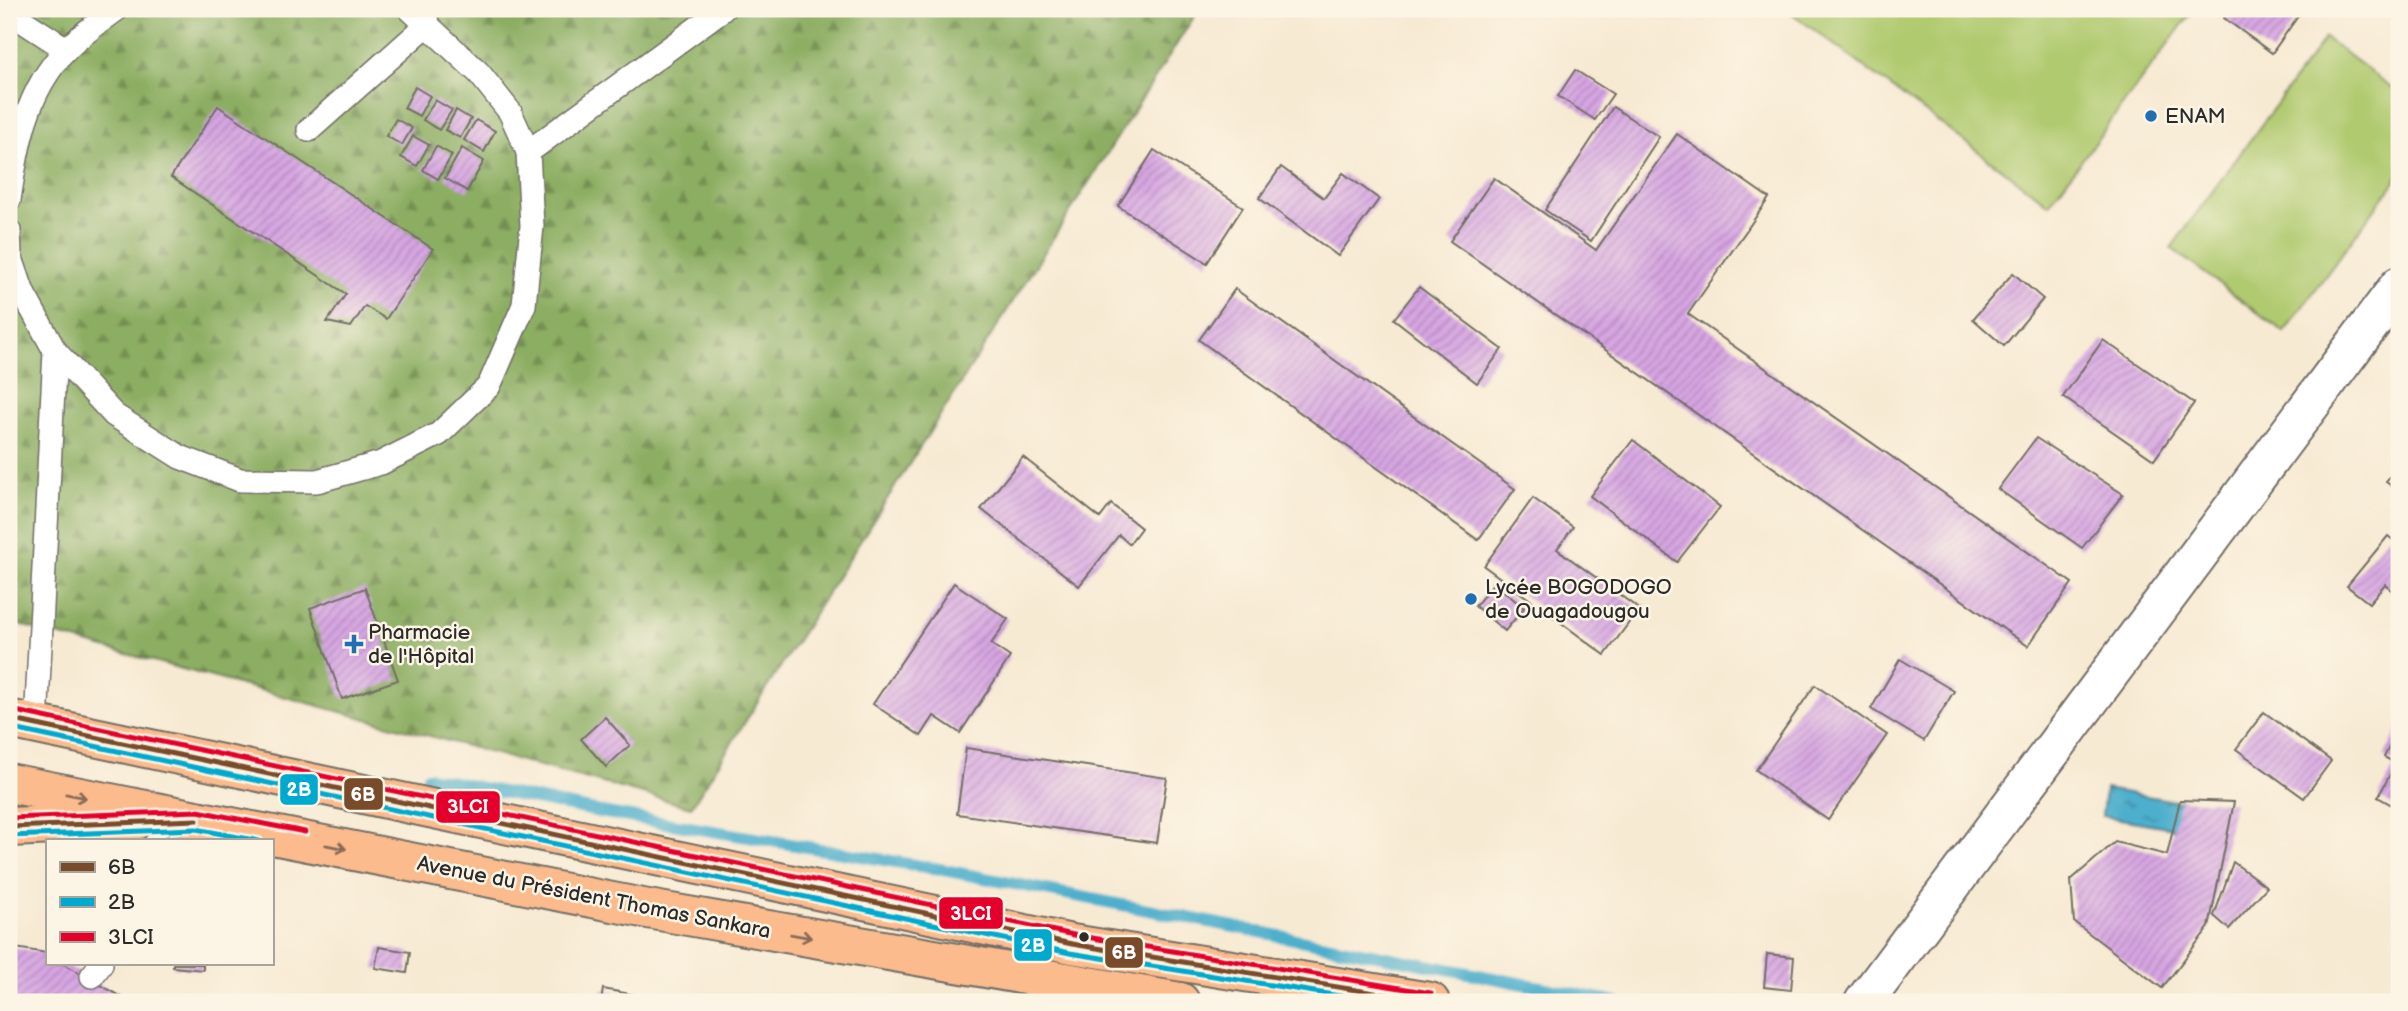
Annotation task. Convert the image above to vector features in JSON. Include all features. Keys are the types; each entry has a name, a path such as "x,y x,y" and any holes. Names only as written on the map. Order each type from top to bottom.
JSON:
{"highway":[{"path":"22,722 1072,944 1430,1002"},
{"name":"Avenue du Président Thomas Sankara","path":"9,783 190,831 237,839"},
{"path":"9,827 190,831"},
{"name":"Avenue du Président Thomas Sankara","path":"273,845 648,909 1057,991 1181,1002"}],"street":[{"path":"1864,1002 2399,286"}],"lane":[{"path":"9,200 19,134 40,83 66,49 117,9"},
{"path":"9,231 10,254 23,293 55,351 114,415 180,457 240,480 317,481 381,463 439,434 489,386 524,305 532,226 528,152 510,112 487,83 410,9"},
{"path":"528,152 723,9"},
{"path":"9,12 66,49"},
{"path":"309,131 428,24"},
{"path":"22,722 55,351"}],"green space":[{"path":"9,9 1199,9 691,807 9,622"},
{"path":"1786,9 2194,9 2049,204"},
{"path":"2325,38 2399,93 2399,176 2284,332 2171,248"}],"water":[{"path":"2105,789 2182,802 2179,829 2102,816"}],"building":[{"path":"2231,9 2303,9 2272,53 2224,18"},
{"path":"1575,70 1613,94 1595,120 1558,96"},
{"path":"415,87 430,96 419,116 404,108"},
{"path":"435,100 452,110 439,130 423,120"},
{"path":"218,106 433,249 386,319 365,306 351,327 327,322 346,294 171,177"},
{"path":"1613,107 1659,137 1591,241 1545,210"},
{"path":"456,110 471,119 460,138 445,130"},
{"path":"396,119 412,128 402,145 386,136"},
{"path":"476,120 495,131 484,152 464,140"},
{"path":"1677,134 1769,198 1688,314 2072,583 2028,646 1450,241 1494,178 1596,250"},
{"path":"413,136 429,145 417,166 401,157"},
{"path":"436,146 452,155 438,179 423,170"},
{"path":"462,148 484,161 467,191 445,178"},
{"path":"1154,150 1243,207 1207,263 1118,206"},
{"path":"1281,167 1324,198 1343,173 1379,199 1338,256 1259,198"},
{"path":"2013,273 2043,299 2004,346 1973,319"},
{"path":"1419,287 1502,349 1477,383 1394,319"},
{"path":"1235,289 1515,489 1478,540 1199,340"},
{"path":"2103,340 2194,403 2154,460 2063,397"},
{"path":"2036,438 2123,494 2082,548 1998,489"},
{"path":"1633,440 1720,507 1677,562 1590,496"},
{"path":"1023,457 1100,518 1111,504 1141,528 1129,544 1119,535 1079,586 981,509"},
{"path":"2399,463 2399,491 2386,482"},
{"path":"1533,498 1573,527 1557,549 1639,609 1605,655 1484,566"},
{"path":"2388,536 2399,545 2399,596 2385,584 2369,603 2347,586"},
{"path":"954,583 1008,619 991,644 1010,657 960,733 934,716 921,736 873,704"},
{"path":"1494,583 1524,608 1505,631 1475,606"},
{"name":"Pharmacie de l'Hôpital","path":"365,588 398,680 342,699 310,608"},
{"path":"1900,659 1954,691 1924,741 1871,709"},
{"path":"1815,685 1887,735 1828,820 1756,770"},
{"path":"2264,712 2331,761 2304,798 2236,749"},
{"path":"605,717 630,745 606,767 581,739"},
{"path":"2399,728 2399,765 2384,757"},
{"path":"966,748 1167,778 1157,843 957,814"},
{"path":"2395,765 2399,767 2399,809 2378,797"},
{"path":"2180,800 2234,802 2209,927 2162,988 2074,922 2071,880 2115,842 2167,855"},
{"path":"2233,862 2267,887 2229,929 2214,916"},
{"path":"9,947 46,953 46,965 66,965 130,1002 9,1002"},
{"path":"379,947 410,952 407,973 375,968"},
{"path":"1767,954 1794,957 1791,990 1764,987"},
{"path":"203,965 203,970 173,967"},
{"path":"603,989 669,1001 669,1002 601,1002"}],"waterway":[{"path":"428,777 600,812 944,870 1616,1002"}],"transit line":[{"name":"3LCI","path":"11,710 1074,935 1431,993"},
{"name":"6B","path":"9,719 1072,944 1430,1002"},
{"name":"2B","path":"9,728 1070,953 1377,1002"},
{"name":"3LCI","path":"9,818 198,811 305,832"},
{"name":"6B","path":"9,827 197,820"},
{"name":"2B","path":"9,836 196,829 248,839"}],"place":[{"name":"ENAM","path":"2151,116"},
{"name":"Lycée BOGODOGO de Ouagadougou","path":"1471,599"},
{"name":"Pharmacie de l'Hôpital","path":"354,644"}]}
